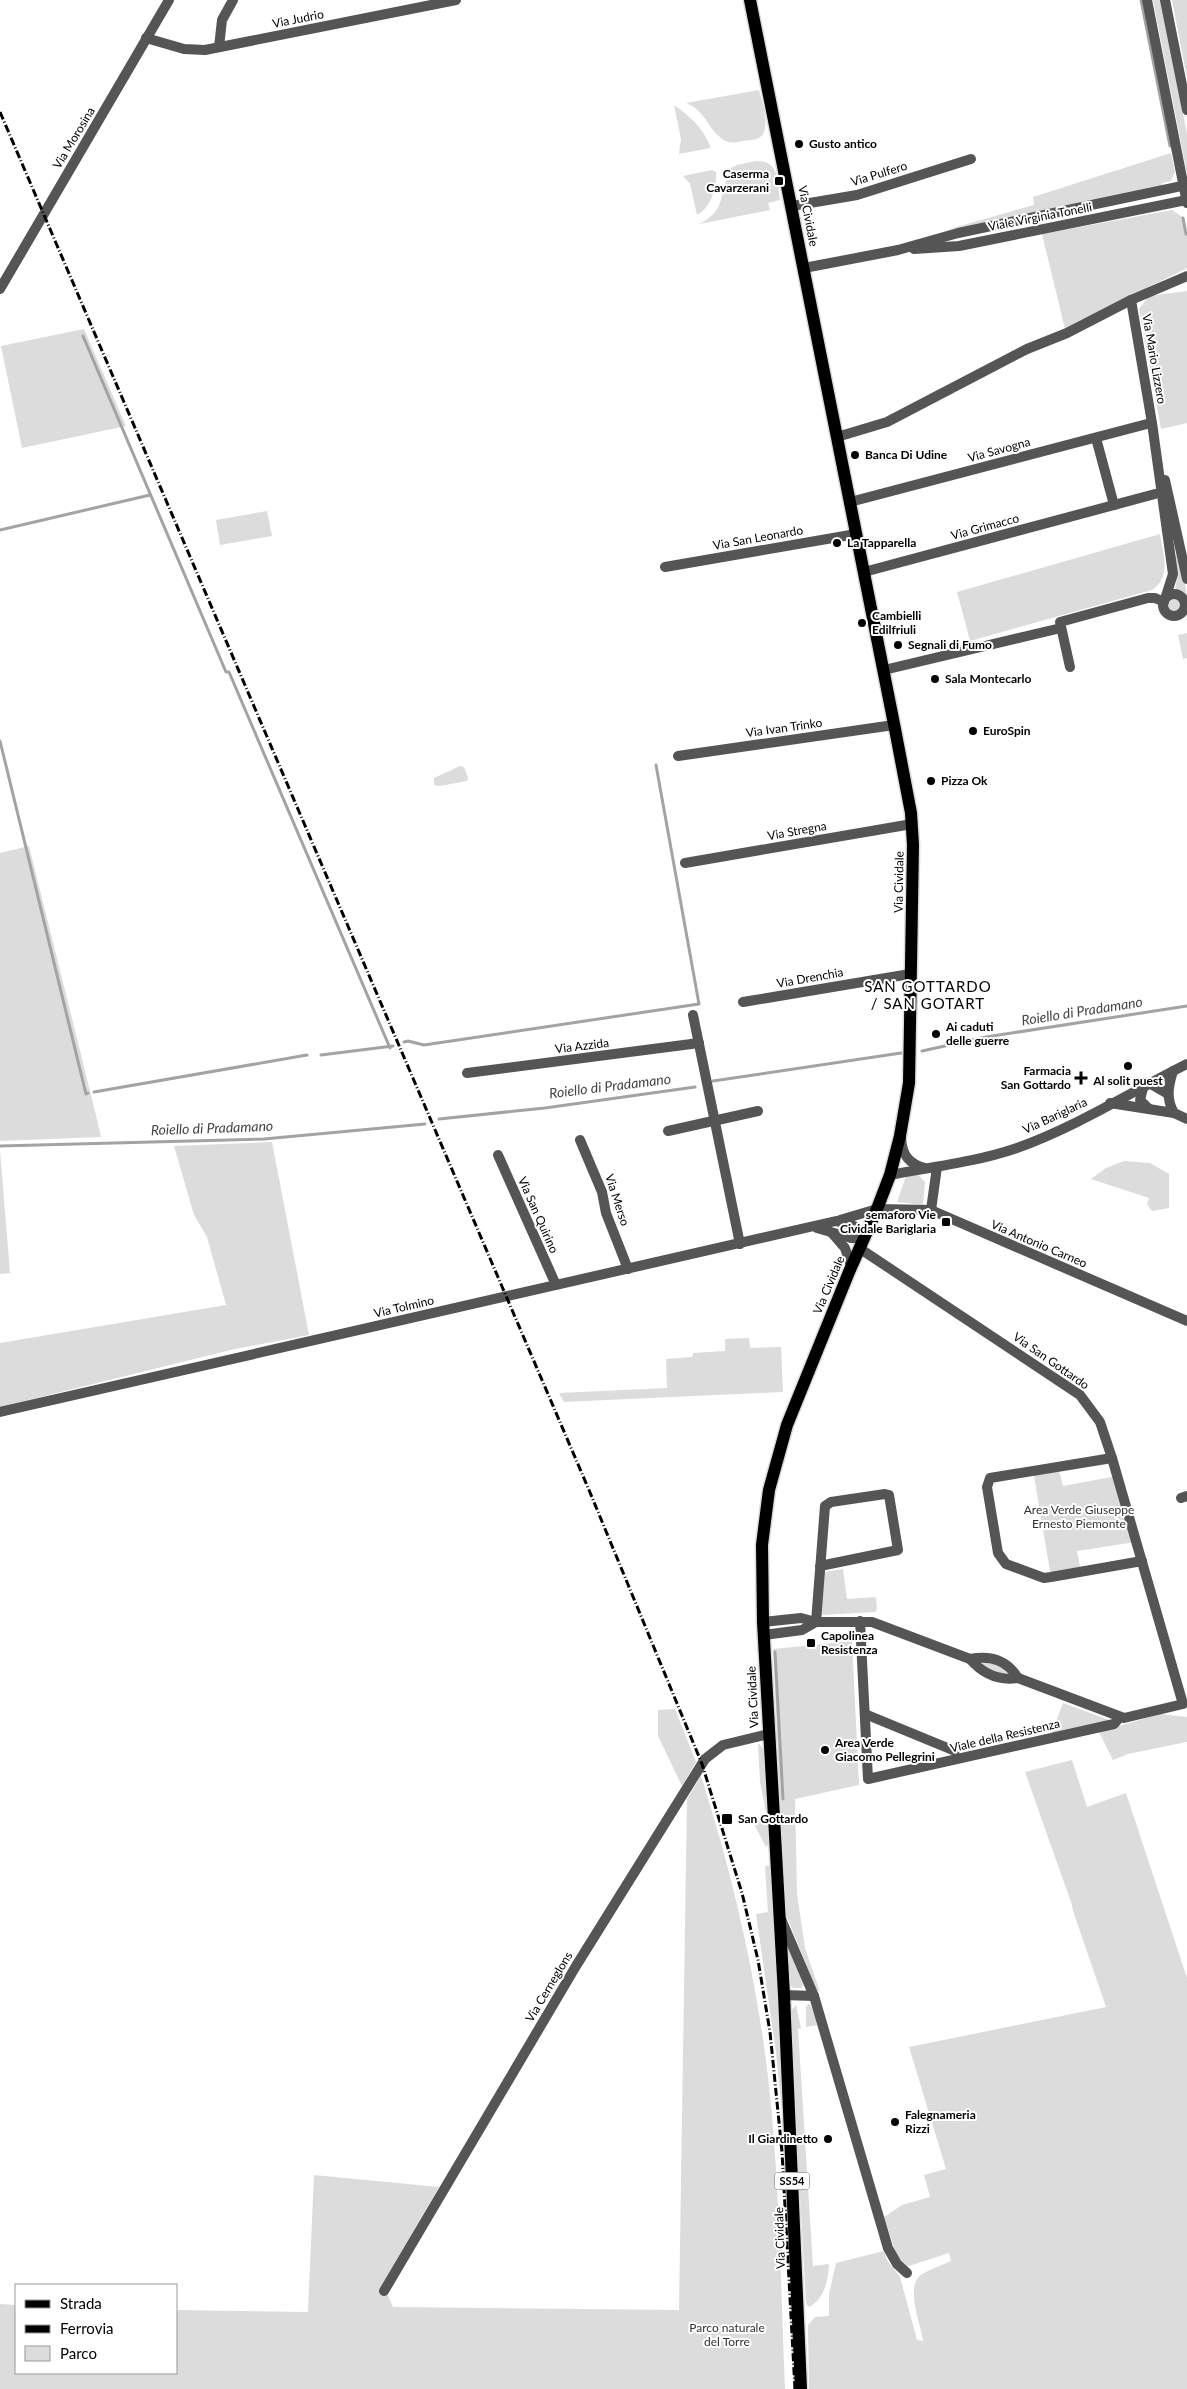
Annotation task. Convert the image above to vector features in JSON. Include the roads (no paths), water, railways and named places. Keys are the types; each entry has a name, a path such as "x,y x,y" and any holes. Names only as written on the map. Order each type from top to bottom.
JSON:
{"main road":[{"name":"Via Cividale","path":"750,0 884,670 912,824 909,1083 900,1136 890,1175 878,1209 851,1266 793,1407 776,1462 766,1510 762,1545 763,1629 784,1995 801,2389"}],"street":[{"name":"Via Morosina","path":"0,289 169,0"},
{"path":"219,47 222,20 233,0"},
{"name":"Via Judrio","path":"146,38 191,50 219,47 410,4 456,0"},
{"path":"1147,0 1187,201"},
{"path":"1165,0 1187,110"},
{"name":"Via Pulfero","path":"792,206 857,195 971,159"},
{"name":"Viale Virginia Tonelli","path":"804,268 898,250 958,233 1185,185"},
{"name":"Viale Virginia Tonelli","path":"898,250 959,246 1187,201"},
{"name":"Via Mario Lizzero","path":"837,437 887,422 1028,349 1067,333 1132,300 1187,276"},
{"name":"Via Mario Lizzero","path":"1132,300 1149,424 1173,574 1164,601"},
{"name":"Via Mario Lizzero","path":"1149,424 1187,579"},
{"name":"Via Savogna","path":"850,502 1149,424"},
{"path":"1096,438 1114,505"},
{"name":"Via Grimacco","path":"864,572 1154,494"},
{"name":"Via San Leonardo","path":"664,567 856,534"},
{"path":"1070,668 1060,622 1148,598 1164,601 1176,595 1182,598 1186,605 1180,614 1172,616 1166,612 1164,601"},
{"path":"884,670 1061,628"},
{"name":"Via Ivan Trinko","path":"678,756 894,725"},
{"name":"Via Stregna","path":"685,863 912,824"},
{"name":"Via Drenchia","path":"743,1002 910,974"},
{"path":"693,1015 740,1244"},
{"name":"Via Azzida","path":"467,1074 699,1043"},
{"name":"Via Bariglaria","path":"890,1175 937,1167 1020,1146 1187,1064"},
{"path":"1173,1072 1168,1094 1169,1104 1174,1113"},
{"path":"1149,1109 1140,1100 1143,1088 1149,1083 1168,1094"},
{"path":"1110,1103 1174,1113 1187,1119"},
{"path":"668,1131 758,1111"},
{"path":"900,1136 903,1152 908,1160 916,1166 926,1169"},
{"name":"Via Merso","path":"580,1140 602,1192 606,1214 628,1269"},
{"name":"Via San Quirino","path":"498,1155 556,1285"},
{"path":"931,1210 937,1167"},
{"name":"Via Tolmino","path":"0,1412 814,1228 878,1209"},
{"name":"Via Antonio Carneo","path":"878,1209 931,1210 1187,1322"},
{"path":"836,1221 854,1226 862,1243"},
{"name":"Via Tolmino","path":"814,1228 829,1230 862,1243"},
{"path":"829,1230 845,1248 851,1266"},
{"name":"Via San Gottardo","path":"862,1243 1080,1395 1100,1422 1184,1704"},
{"path":"1112,1458 990,1478 987,1487 998,1553 1006,1564 1044,1578 1142,1561"},
{"path":"816,1622 824,1509 826,1504 885,1494 889,1495 892,1501 898,1550 820,1566"},
{"path":"763,1629 802,1630 816,1622 860,1621 878,1624 970,1660 980,1670 1005,1680 1018,1678 1120,1718"},
{"name":"Viale della Resistenza","path":"860,1621 868,1779 1114,1724 1120,1718 1130,1718 1184,1704"},
{"path":"970,1660 986,1656 1011,1666 1018,1678"},
{"name":"Viale della Resistenza","path":"865,1714 955,1751"},
{"name":"Via Cerneglons","path":"384,2291 576,1966 705,1759 723,1745 769,1734"},
{"name":"Via Cividale","path":"778,1912 814,1996 888,2248 896,2264 907,2273"},
{"path":"784,1995 814,1996"}],"waterway":[{"path":"1141,0 1170,146"},
{"path":"1183,218 1186,234"},
{"path":"83,336 226,672 229,672 390,1048"},
{"path":"0,530 150,495"},
{"path":"0,741 86,1094 88,1093"},
{"path":"404,1042 408,1041 424,1045 699,1004 656,765"},
{"name":"Roiello di Pradamano","path":"922,1051 986,1037 1187,1006"},
{"path":"321,1055 393,1046"},
{"name":"Roiello di Pradamano","path":"713,1081 901,1053"},
{"path":"94,1092 307,1055"},
{"name":"Roiello di Pradamano","path":"439,1119 545,1108 695,1087"},
{"name":"Roiello di Pradamano","path":"0,1146 264,1139 425,1124"},
{"path":"775,1652 783,1799"}],"railway":[{"path":"0,112 589,1490 702,1764 742,1893 758,1960 770,2032 782,2152 795,2389"}],"place":[{"name":"Gusto antico","path":"799,144"},
{"name":"Caserma Cavarzerani","path":"779,181"},
{"name":"Banca Di Udine","path":"855,455"},
{"name":"La Tapparella","path":"837,543"},
{"name":"Cambielli Edilfriuli","path":"862,623"},
{"name":"Segnali di Fumo","path":"898,645"},
{"name":"Sala Montecarlo","path":"935,679"},
{"name":"EuroSpin","path":"973,731"},
{"name":"Pizza Ok","path":"931,781"},
{"name":"Ai caduti delle guerre","path":"936,1034"},
{"name":"Al solit puest","path":"1128,1066"},
{"name":"Farmacia San Gottardo","path":"1081,1078"},
{"name":"semaforo Vie Cividale Bariglaria","path":"946,1222"},
{"name":"Capolinea Resistenza","path":"811,1643"},
{"name":"Area Verde Giacomo Pellegrini","path":"825,1750"},
{"name":"San Gottardo","path":"727,1819"},
{"name":"Falegnameria Rizzi","path":"895,2122"},
{"name":"Il Giardinetto","path":"828,2139"}],"district":[{"name":"SAN GOTTARDO / SAN GOTART","path":"928,996"}],"park label":[{"name":"Area Verde Giuseppe Ernesto Piemonte","path":"1079,1517"},
{"name":"Parco naturale del Torre","path":"727,2335"}]}
